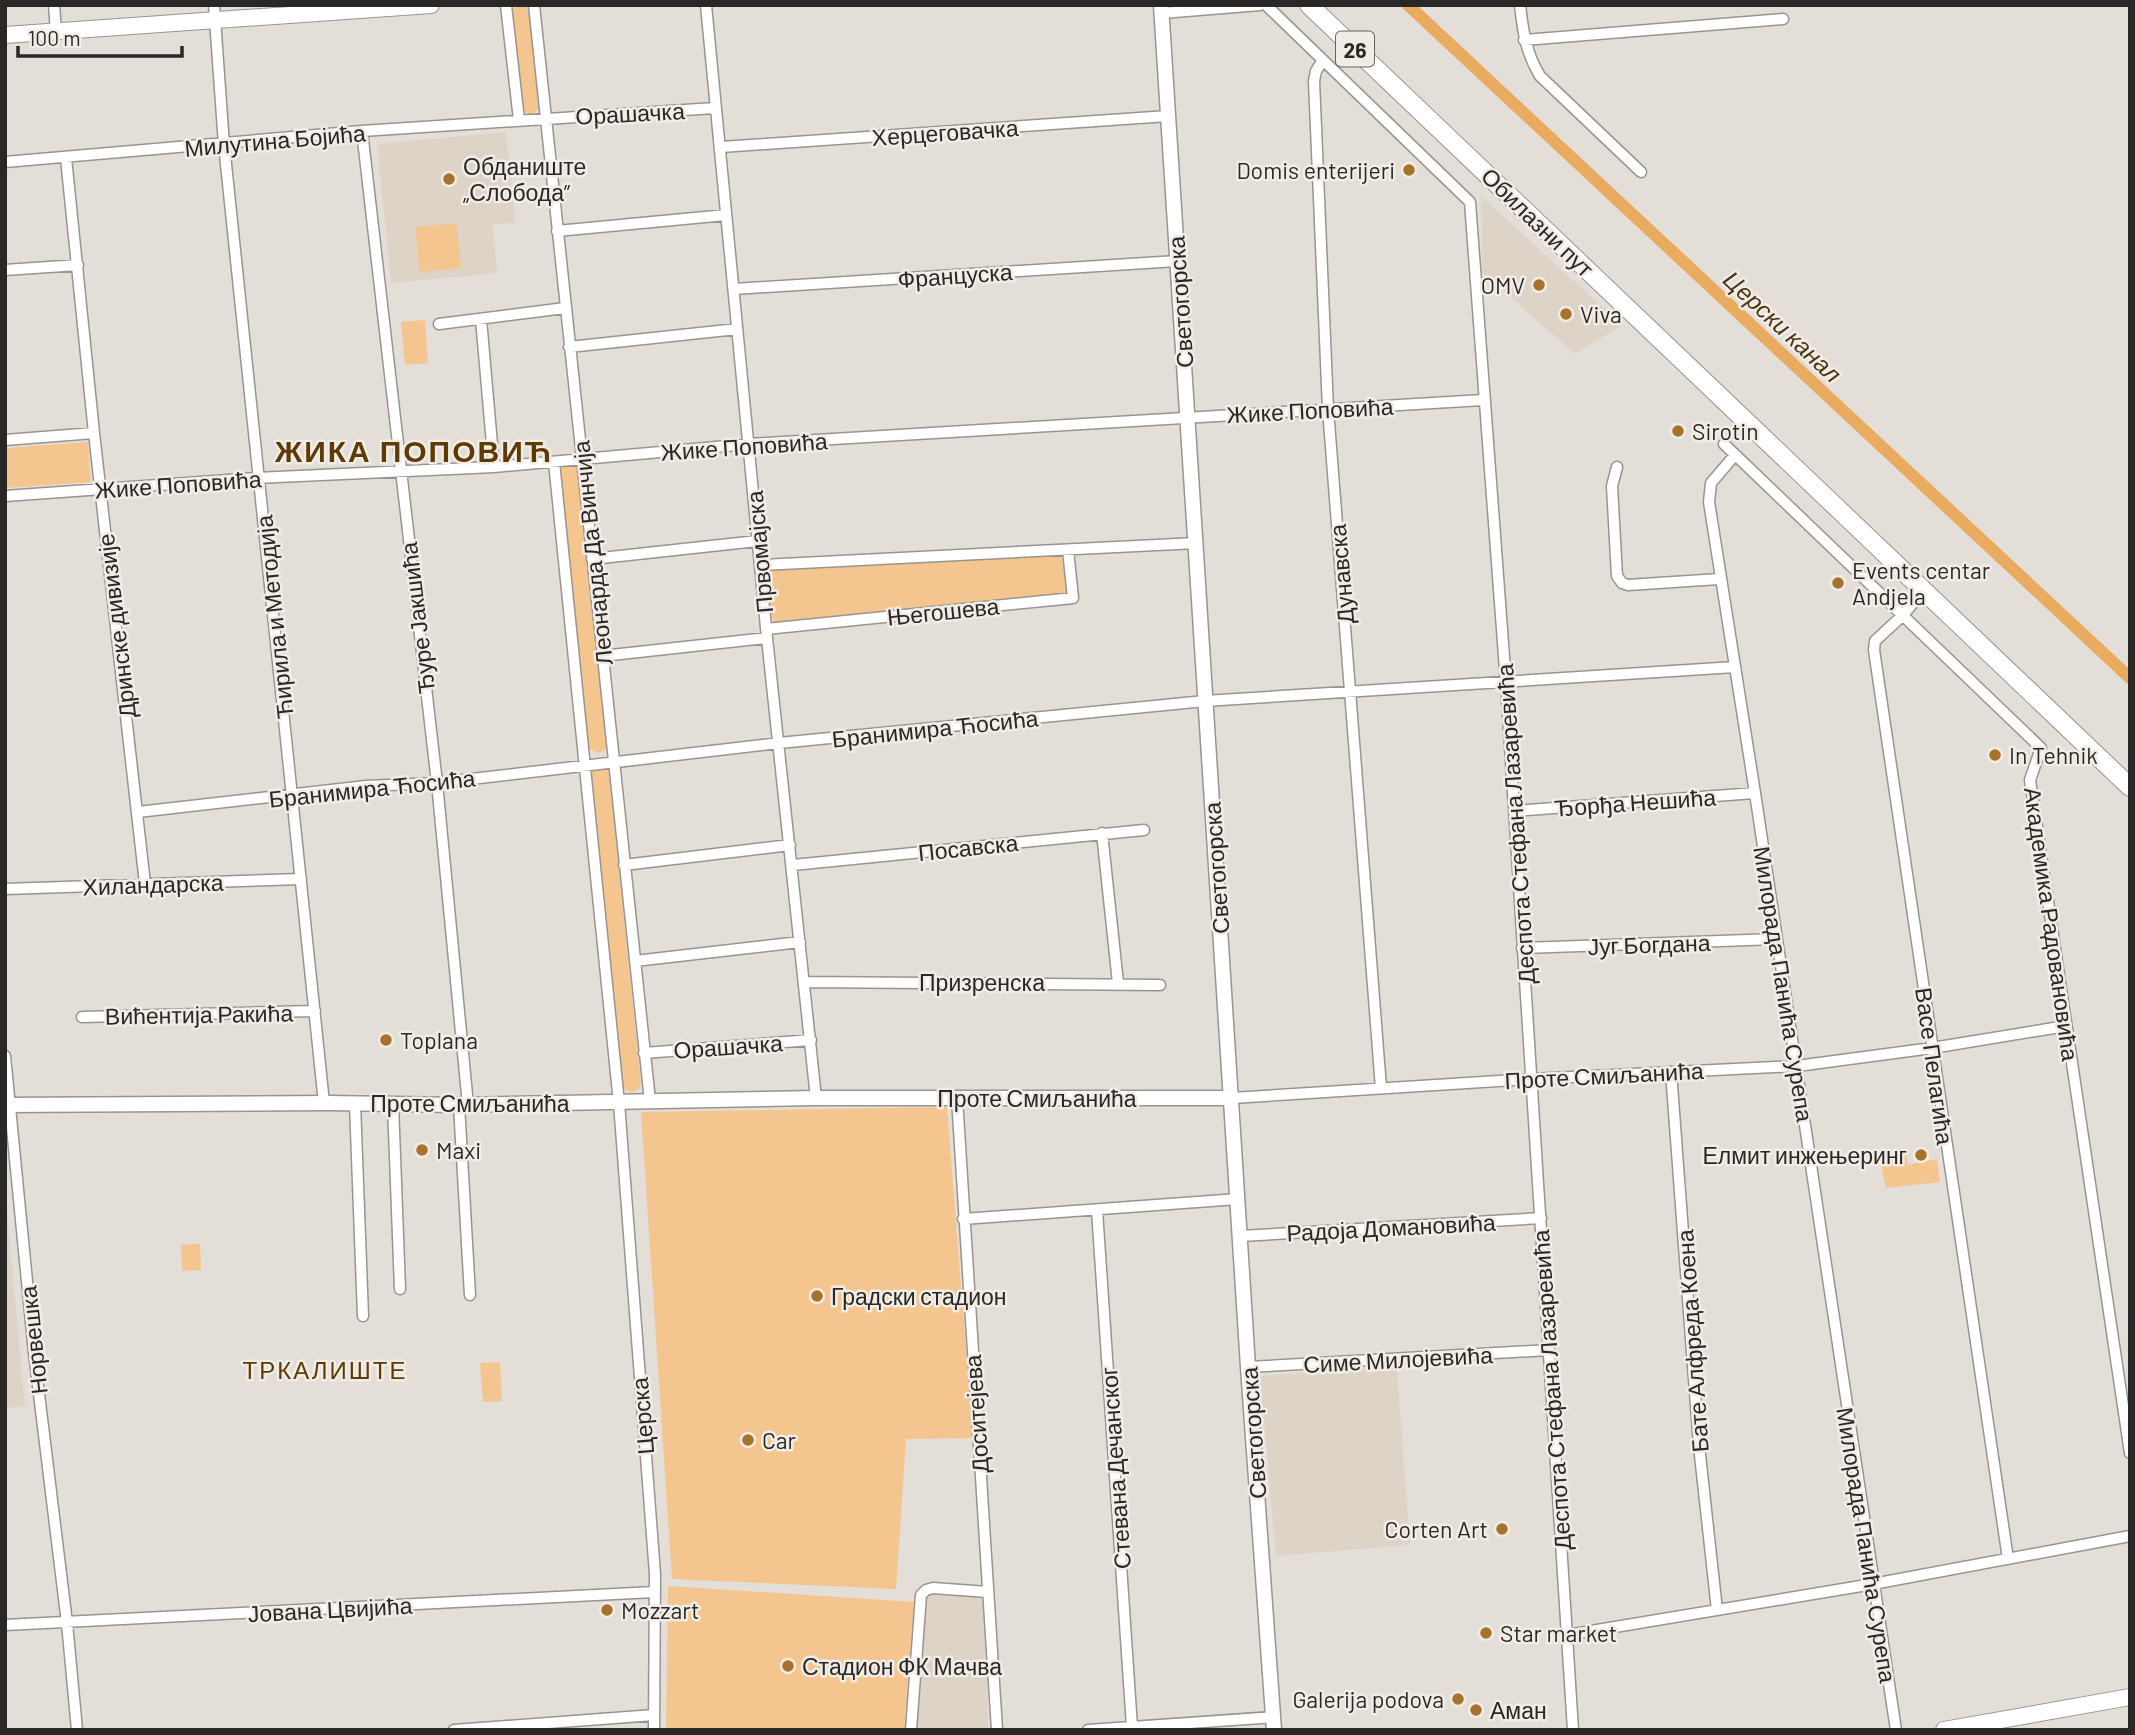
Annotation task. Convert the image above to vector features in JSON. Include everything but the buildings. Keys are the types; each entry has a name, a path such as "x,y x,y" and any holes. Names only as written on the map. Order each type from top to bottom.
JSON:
{"main road":[{"path":"5,35 214,13 431,5"},
{"name":"Обилазни пут","path":"1309,5 2130,787"},
{"path":"1944,1730 2130,1697"}],"street":[{"path":"54,5 56,31"},
{"path":"506,5 519,120"},
{"name":"Леонарда Да Винчија","path":"534,5 649,1101"},
{"name":"Првомајска","path":"706,5 757,541 816,1098"},
{"path":"1162,9 1259,5"},
{"name":"Деспота Стефана Лазаревића","path":"1266,5 1470,202 1506,683 1573,1730"},
{"path":"1520,5 1524,40 1531,62 1540,76 1641,172"},
{"name":"Светогорска","path":"1162,9 1248,1367 1274,1723"},
{"name":"Ћирила и Методија","path":"214,13 224,145 324,1103"},
{"path":"1524,40 1783,19"},
{"name":"Дунавска","path":"1323,60 1316,71 1314,81 1328,409 1381,1088"},
{"name":"Орашачка","path":"545,118 715,108"},
{"name":"Херцеговачка","path":"721,147 1168,116"},
{"name":"Милутина Бојића","path":"5,162 545,118"},
{"name":"Ђуре Јакшића","path":"362,131 436,783 463,1105 470,1295"},
{"name":"Дринске дивизије","path":"66,158 145,884"},
{"path":"557,232 726,215"},
{"name":"Француска","path":"734,289 1177,261"},
{"path":"5,270 78,265"},
{"path":"439,324 565,308"},
{"path":"481,319 494,467"},
{"path":"569,347 737,329"},
{"name":"Жике Поповића","path":"5,496 260,478 494,467 749,444 1483,400"},
{"path":"5,440 94,433"},
{"name":"Академика Радовановића","path":"1724,444 2041,748 2031,780 2130,1453"},
{"name":"Милорада Панића Сурепа","path":"1735,455 1711,483 1709,502 1896,1730"},
{"name":"Леонарда Да Винчија","path":"554,462 619,1102"},
{"path":"1616,467 1612,486 1617,576 1622,583 1629,585 1719,579"},
{"path":"592,559 757,541"},
{"path":"760,565 1197,543"},
{"name":"Његошева","path":"767,634 1073,598 1068,550"},
{"name":"Васе Пелагића","path":"1923,591 1903,615 1875,641 1874,650 2008,1559"},
{"path":"602,656 767,634"},
{"name":"Бранимира Ћосића","path":"138,812 366,786 436,783 779,743 1205,701 1735,667"},
{"name":"Ђорђа Нешића","path":"1514,811 1755,793"},
{"name":"Посавска","path":"793,865 1144,830"},
{"path":"1102,833 1118,983"},
{"path":"624,865 790,845"},
{"name":"Хиландарска","path":"5,889 301,879"},
{"name":"Југ Богдана","path":"1522,948 1776,939"},
{"path":"635,961 800,942"},
{"name":"Призренска","path":"805,982 1160,985"},
{"name":"Вићентија Ракића","path":"82,1017 315,1011"},
{"name":"Проте Смиљанића","path":"8,1105 463,1105 816,1098 1232,1098 1797,1066 2066,1026"},
{"name":"Орашачка","path":"644,1053 811,1040"},
{"name":"Норвешка","path":"5,1056 34,1353 67,1623 77,1730"},
{"name":"Бате Алфреда Коена","path":"1671,1072 1699,1446 1717,1610"},
{"name":"Доситејева","path":"957,1098 998,1730"},
{"name":"Церска","path":"619,1102 655,1574 654,1730"},
{"path":"355,1104 363,1316"},
{"path":"393,1104 400,1289"},
{"path":"963,1219 1238,1199"},
{"name":"Стевана Дечанског","path":"1097,1210 1132,1727"},
{"name":"Радоја Домановића","path":"1241,1236 1541,1219"},
{"name":"Симе Милојевића","path":"1248,1367 1549,1350"},
{"path":"1567,1636 1872,1584 2130,1536"},
{"path":"1985,1563 2001,1552 2006,1544 2025,1556"},
{"path":"911,1730 921,1595 933,1588 989,1592"},
{"name":"Јована Цвијића","path":"5,1625 654,1592"},
{"path":"454,1730 654,1715"},
{"path":"1088,1730 1274,1723"}],"shaded area":[{"path":"520,5 530,8 540,107 532,115 521,108 512,13 513,9"},
{"path":"506,132 515,222 493,225 497,273 391,283 377,144"},
{"path":"1481,196 1622,325 1575,354 1482,272"},
{"path":"457,223 461,268 420,272 415,227"},
{"path":"425,320 428,363 405,365 401,322"},
{"path":"88,442 91,482 5,488 5,448"},
{"path":"565,464 575,465 578,470 607,743 605,750 598,753 588,748 559,471"},
{"path":"1056,552 1062,560 1067,592 1064,594 776,624 769,605 768,580 772,569"},
{"path":"605,768 609,772 641,1085 638,1090 631,1092 623,1088 590,772"},
{"path":"947,1107 973,1438 906,1439 896,1589 672,1579 641,1112"},
{"path":"1906,1155 1908,1165 1937,1159 1940,1182 1886,1188 1880,1160"},
{"path":"5,1190 25,1406 5,1408"},
{"path":"200,1244 201,1270 182,1271 181,1245"},
{"path":"500,1362 502,1401 483,1402 480,1363"},
{"path":"1397,1367 1410,1545 1276,1556 1260,1376"},
{"name":"Стадион ФК Мачва","path":"668,1586 914,1602 904,1730 666,1730"},
{"path":"930,1593 985,1597 988,1730 917,1730 924,1599"}],"waterway":[{"name":"Церски канал","path":"1408,5 2130,678"}],"place":[{"name":"Domis enterijeri","path":"1409,170"},
{"name":"Обданиште „Слобода”","path":"449,179"},
{"name":"OMV","path":"1539,285"},
{"name":"Viva","path":"1566,314"},
{"name":"Sirotin","path":"1678,431"},
{"name":"Events centar Andjela","path":"1838,583"},
{"name":"In Tehnik","path":"1995,755"},
{"name":"Toplana","path":"386,1040"},
{"name":"Maxi","path":"422,1150"},
{"name":"Елмит инжењеринг","path":"1921,1155"},
{"name":"Градски стадион","path":"817,1296"},
{"name":"Car","path":"748,1440"},
{"name":"Corten Art","path":"1502,1529"},
{"name":"Mozzart","path":"607,1610"},
{"name":"Star market","path":"1486,1633"},
{"name":"Стадион ФК Мачва","path":"788,1666"},
{"name":"Galerija podova","path":"1458,1699"},
{"name":"Аман","path":"1476,1710"}],"district":[{"name":"ЖИКА ПОПОВИЋ","path":"414,450"},
{"name":"ТРКАЛИШТЕ","path":"325,1369"}]}
